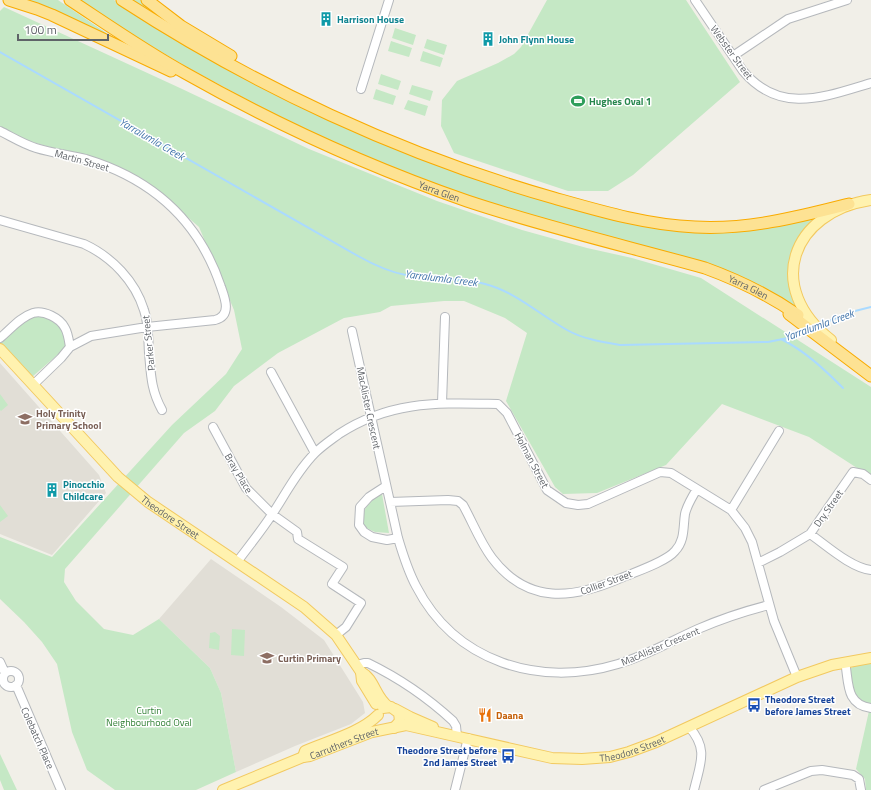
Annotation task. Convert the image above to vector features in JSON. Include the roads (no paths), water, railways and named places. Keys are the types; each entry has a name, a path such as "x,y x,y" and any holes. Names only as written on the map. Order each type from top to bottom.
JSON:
{"highway":[{"path":"9,0 52,15 230,98"},
{"name":"Yarra Glen","path":"70,0 129,39 230,98 336,149 442,192 521,218 705,268 735,279 799,314 871,376"},
{"path":"122,0 201,48 274,87 376,134 453,165 505,183 586,207 640,220 682,226 721,227 757,224 786,219 854,203"},
{"path":"147,0 181,26 204,41 277,83 351,119 453,165"},
{"path":"0,2 23,4"}],"main road":[{"path":"799,314 798,300 793,283 793,270 797,252 805,237 818,222 833,212 854,203 871,199"},
{"path":"828,339 871,370"},
{"name":"Theodore Street","path":"0,349 126,485 148,502 304,607 336,635 359,668 370,680 382,701 412,718 453,735"},
{"name":"Theodore Street","path":"390,729 408,725 426,731 468,738 541,756 561,759 610,757 630,752 656,742 797,677 845,660 869,656"},
{"name":"Theodore Street","path":"359,668 362,681 376,703 378,714"},
{"path":"383,708 392,708 399,713 399,723 390,729 382,728 379,724 378,714 383,708"},
{"name":"Carruthers Street","path":"303,757 305,751 358,728 372,720 378,714"},
{"name":"Carruthers Street","path":"223,790 303,757 310,756 366,734 390,729"}],"street":[{"path":"361,89 389,0"},
{"name":"Webster Street","path":"695,0 752,81 772,93 784,97 810,99 824,97 871,83"},
{"path":"733,56 788,19 847,0"},
{"name":"Martin Street","path":"0,131 35,148 84,159 108,167 146,186 163,199 184,219 206,251 216,272 223,293 226,309 221,318 147,327"},
{"name":"Parker Street","path":"0,220 84,244 107,258 120,270 131,283 145,312 151,378 155,396 162,410"},
{"path":"0,338 24,318 34,313 43,313 53,316 60,321 65,328 70,347"},
{"path":"442,403 445,317"},
{"path":"33,385 61,358 70,347 91,336 147,327"},
{"name":"MacAlister Crescent","path":"352,330 398,538 407,568 416,588 430,608 447,629 468,646 491,659 517,668 543,673 570,674 596,670 645,655 698,629 745,611 769,605"},
{"path":"271,372 315,453"},
{"name":"Holman Street","path":"237,562 272,514 292,483 315,453 351,426 389,410 405,407 442,403 498,404 507,414 547,490 566,503 578,505 588,504 660,472 671,473 731,510 745,528 752,542 774,621 797,677"},
{"name":"Bray Place","path":"213,427 246,488 272,514 297,532 298,539 343,567 332,584 361,603 346,626 336,635"},
{"path":"731,510 779,431"},
{"name":"Dry Street","path":"758,563 810,534 853,472 863,474 871,480"},
{"path":"386,486 368,497 360,507 359,525 364,532 372,537 387,540 398,538"},
{"name":"Collier Street","path":"390,502 458,501 463,505 492,558 513,579 534,590 546,593 565,594 588,591 609,584 666,558 675,552 680,545 684,532 685,513 697,489"},
{"path":"810,534 850,562 859,567 871,570"},
{"path":"845,660 849,688 852,697 860,705 871,708"},
{"name":"Colebatch Place","path":"0,662 6,673 3,678 6,685 10,687 16,685 61,790"},
{"path":"359,668 364,663 368,663 389,674 416,692 453,721 456,726 453,735"},
{"path":"689,727 695,734 701,746 703,756 694,790"},
{"path":"455,790 468,738"},
{"path":"764,790 811,771 822,770 853,775 859,780 861,790"}],"waterway":[{"name":"Yarralumla Creek","path":"0,52 358,256 388,270 416,277 465,280 485,284 507,292 573,333 593,340 620,345 768,342 793,337 806,331"},
{"name":"Yarralumla Creek","path":"819,325 851,312 871,307"},
{"path":"781,339 806,355 843,388"}],"place":[{"name":"Harrison House","path":"326,19"},
{"name":"John Flynn House","path":"488,39"},
{"name":"Hughes Oval 1","path":"578,101"},
{"name":"Holy Trinity Primary School","path":"25,419"},
{"name":"Pinocchio Childcare","path":"52,490"},
{"name":"Curtin Primary","path":"267,658"},
{"name":"Theodore Street before James Street","path":"754,705"},
{"name":"Daana","path":"485,715"},
{"name":"Theodore Street before 2nd James Street","path":"508,756"}],"park label":[{"name":"Curtin Neighbourhood Oval","path":"149,716"}]}
